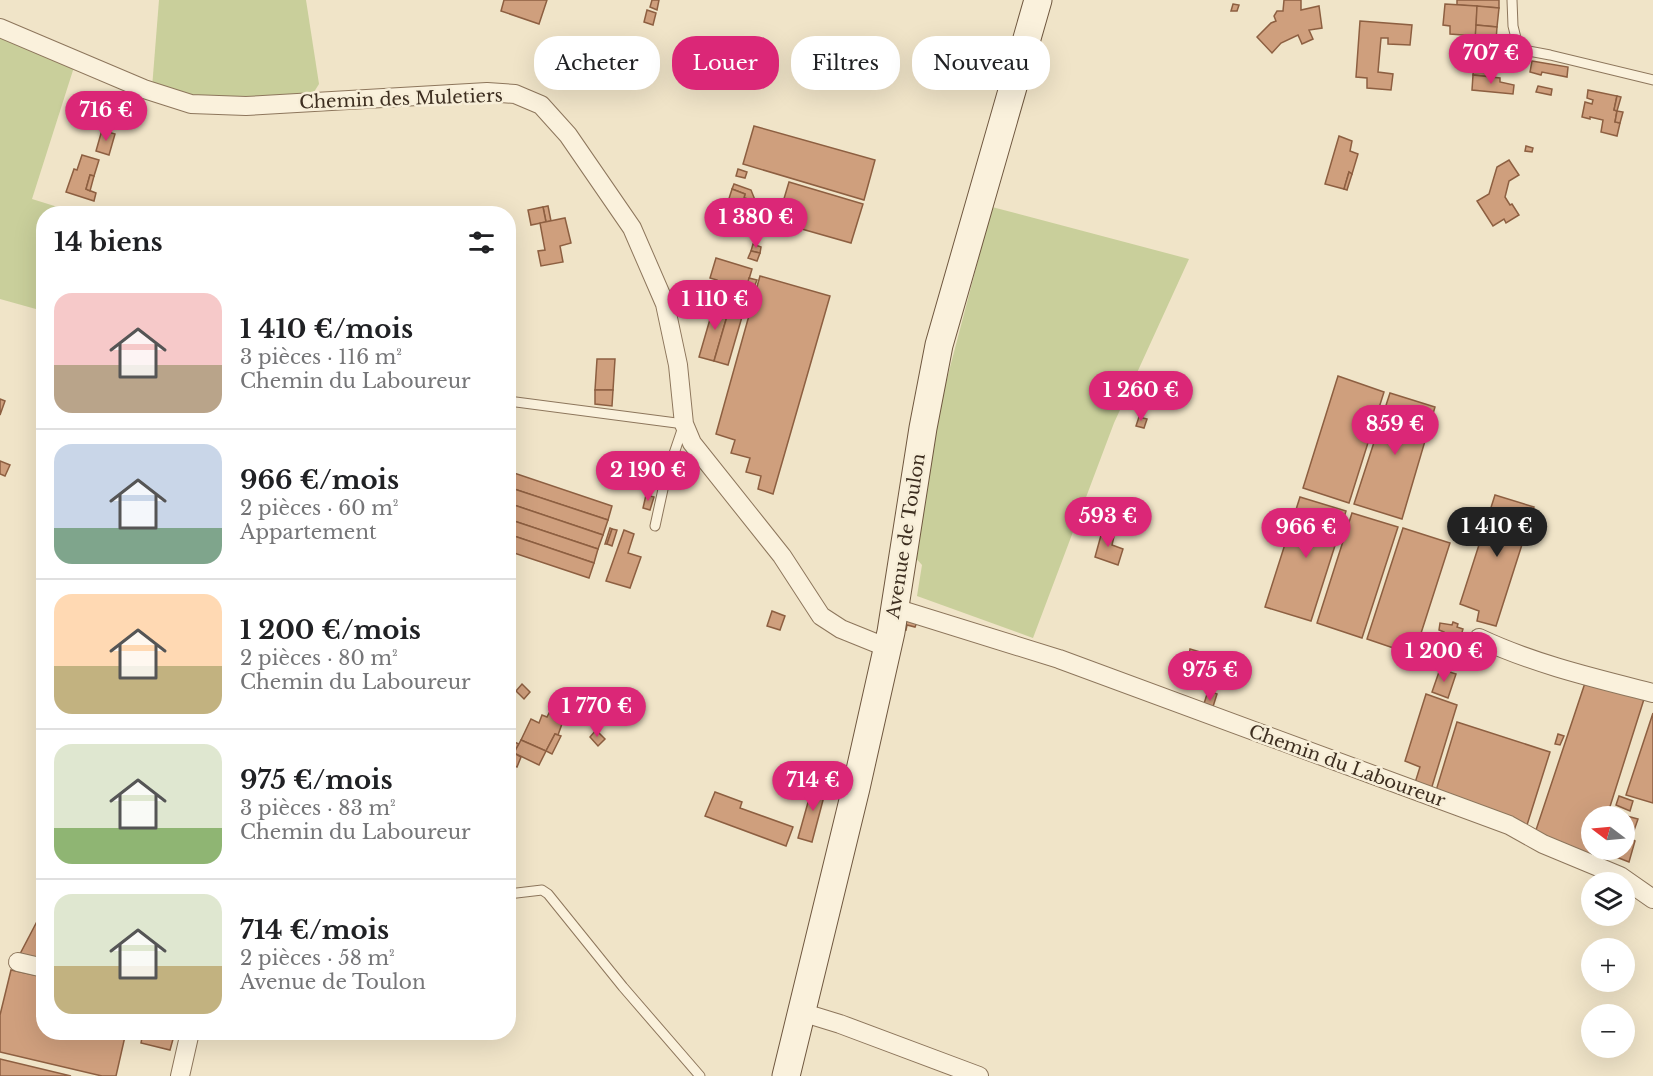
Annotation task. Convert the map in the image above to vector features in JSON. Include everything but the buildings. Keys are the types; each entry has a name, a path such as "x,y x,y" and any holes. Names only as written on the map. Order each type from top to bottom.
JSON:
{"main road":[{"name":"Avenue de Toulon","path":"786,1076 888,648 923,428 939,345 1038,0"}],"street":[{"name":"Chemin des Muletiers","path":"0,28 144,89 191,104 246,106 487,92 515,94 542,105 568,135 632,228 665,304 678,365 684,424 692,443 782,556 821,616 841,629 888,648"},
{"name":"Chemin du Laboureur","path":"895,609 1059,659 1509,825 1543,844 1620,876 1653,899"},
{"path":"1479,638 1504,650 1653,693"},
{"path":"18,962 36,966"},
{"path":"801,1012 840,1024 979,1076"},
{"path":"180,1076 188,1040"}],"lane":[{"path":"1512,0 1513,26 1518,46 1523,50 1653,80"},
{"path":"516,402 684,424 665,480 655,526"},
{"path":"516,893 536,890 548,894 622,987 700,1076"}],"green space":[{"path":"159,0 306,0 319,84 314,92 306,97 186,96 152,88"},
{"path":"0,33 75,64 32,199 54,206 36,206 36,309 0,299"},
{"path":"992,207 1189,259 1114,423 1033,638 917,596 922,565 913,555 943,394"}]}
